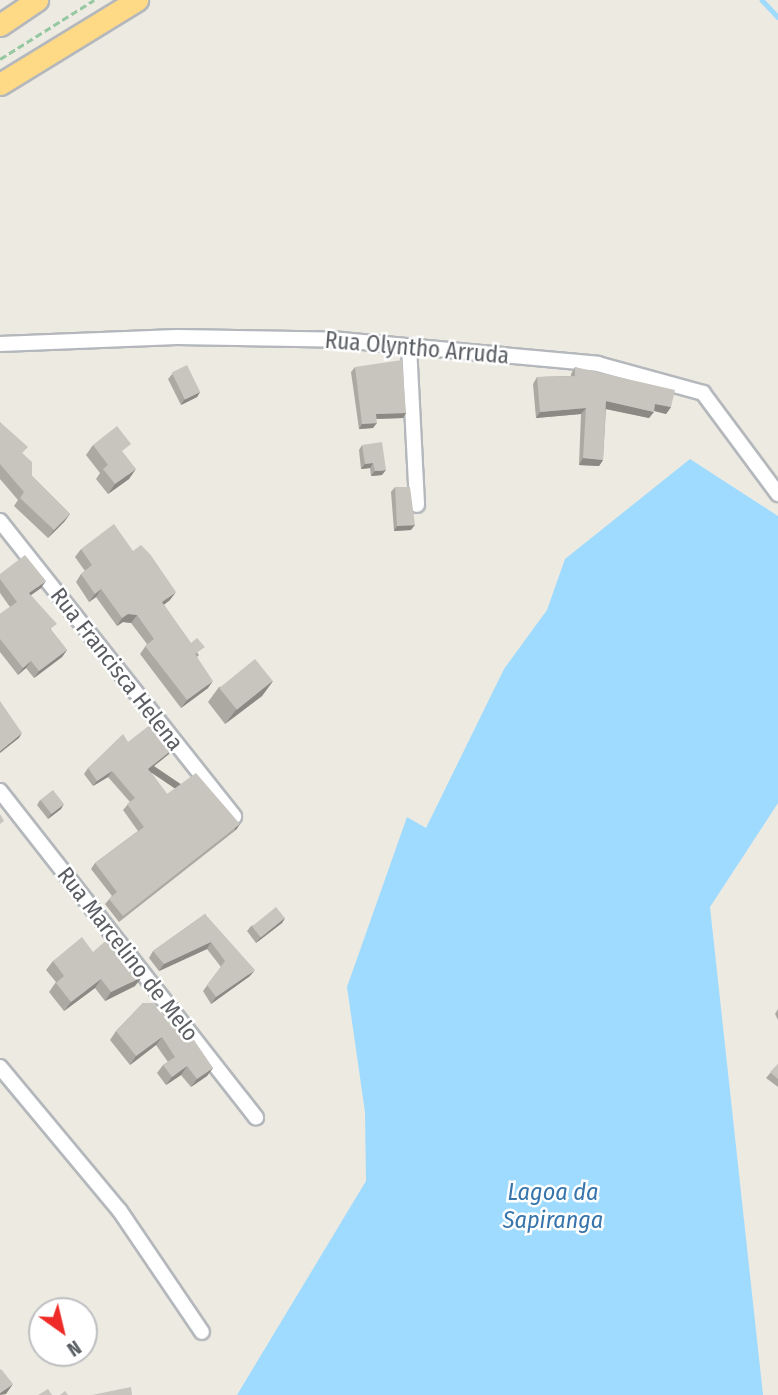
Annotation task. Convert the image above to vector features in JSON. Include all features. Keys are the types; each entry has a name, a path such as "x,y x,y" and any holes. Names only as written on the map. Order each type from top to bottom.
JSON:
{"highway":[{"path":"0,25 37,0"},
{"path":"0,85 137,0"}],"street":[{"name":"Rua Olyntho Arruda","path":"0,344 189,337 409,346 598,364 687,386 718,408 778,494"},
{"path":"409,346 417,505"},
{"name":"Rua Francisca Helena","path":"0,521 234,816"},
{"name":"Rua Marcelino de Melo","path":"0,790 256,1117"},
{"path":"0,1068 120,1211 202,1332"}],"path":[{"path":"0,59 94,0"}],"water":[{"name":"Lagoa da Sapiranga","path":"690,459 778,516 778,803 710,907 763,1395 237,1395 366,1181 365,1112 347,987 407,817 426,828 504,669 547,610 565,559"}],"building":[{"path":"402,360 406,413 376,414 377,423 362,424 355,367"},
{"path":"187,365 200,392 185,399 172,372"},
{"path":"575,367 675,390 671,407 655,404 654,412 606,401 603,460 583,458 586,408 540,412 537,377 575,376"},
{"path":"0,422 28,447 22,453 32,462 32,476 70,514 54,530 20,498 24,492 0,464"},
{"path":"117,426 131,444 122,451 136,469 115,484 103,469 108,465 93,445"},
{"path":"382,442 386,470 375,471 373,463 365,464 362,445"},
{"path":"395,487 410,487 415,525 397,526"},
{"path":"114,524 133,551 141,545 150,554 176,592 162,602 191,643 197,638 205,647 195,654 213,681 187,700 145,646 154,639 137,615 128,614 122,618 101,589 95,594 81,574 92,565 81,549"},
{"path":"25,555 46,581 29,593 57,624 50,629 67,650 39,671 31,661 23,668 0,639 0,614 17,602 0,579 0,574"},
{"path":"255,659 273,681 237,710 219,688"},
{"path":"0,701 22,733 0,751"},
{"path":"155,721 173,749 148,769 167,794 196,773 240,824 123,916 109,899 117,892 95,863 144,827 127,804 135,798 112,771 97,781 88,768 123,734 128,742"},
{"path":"53,790 64,804 51,814 40,800"},
{"path":"276,907 285,918 261,937 252,927"},
{"path":"205,914 255,970 216,997 207,985 225,961 211,942 164,964 153,951"},
{"path":"82,937 93,952 110,937 142,977 111,992 101,979 71,1002 56,983 64,976 53,961"},
{"path":"143,1003 153,1003 194,1040 213,1068 197,1079 187,1066 172,1077 163,1065 175,1057 162,1037 136,1056 116,1031"},
{"path":"778,1064 778,1079 770,1072"},
{"path":"0,1370 13,1384 0,1393"},
{"path":"131,1387 132,1395 92,1395"},
{"path":"48,1389 52,1395 38,1395"}],"waterway":[{"path":"762,0 778,17"}]}
